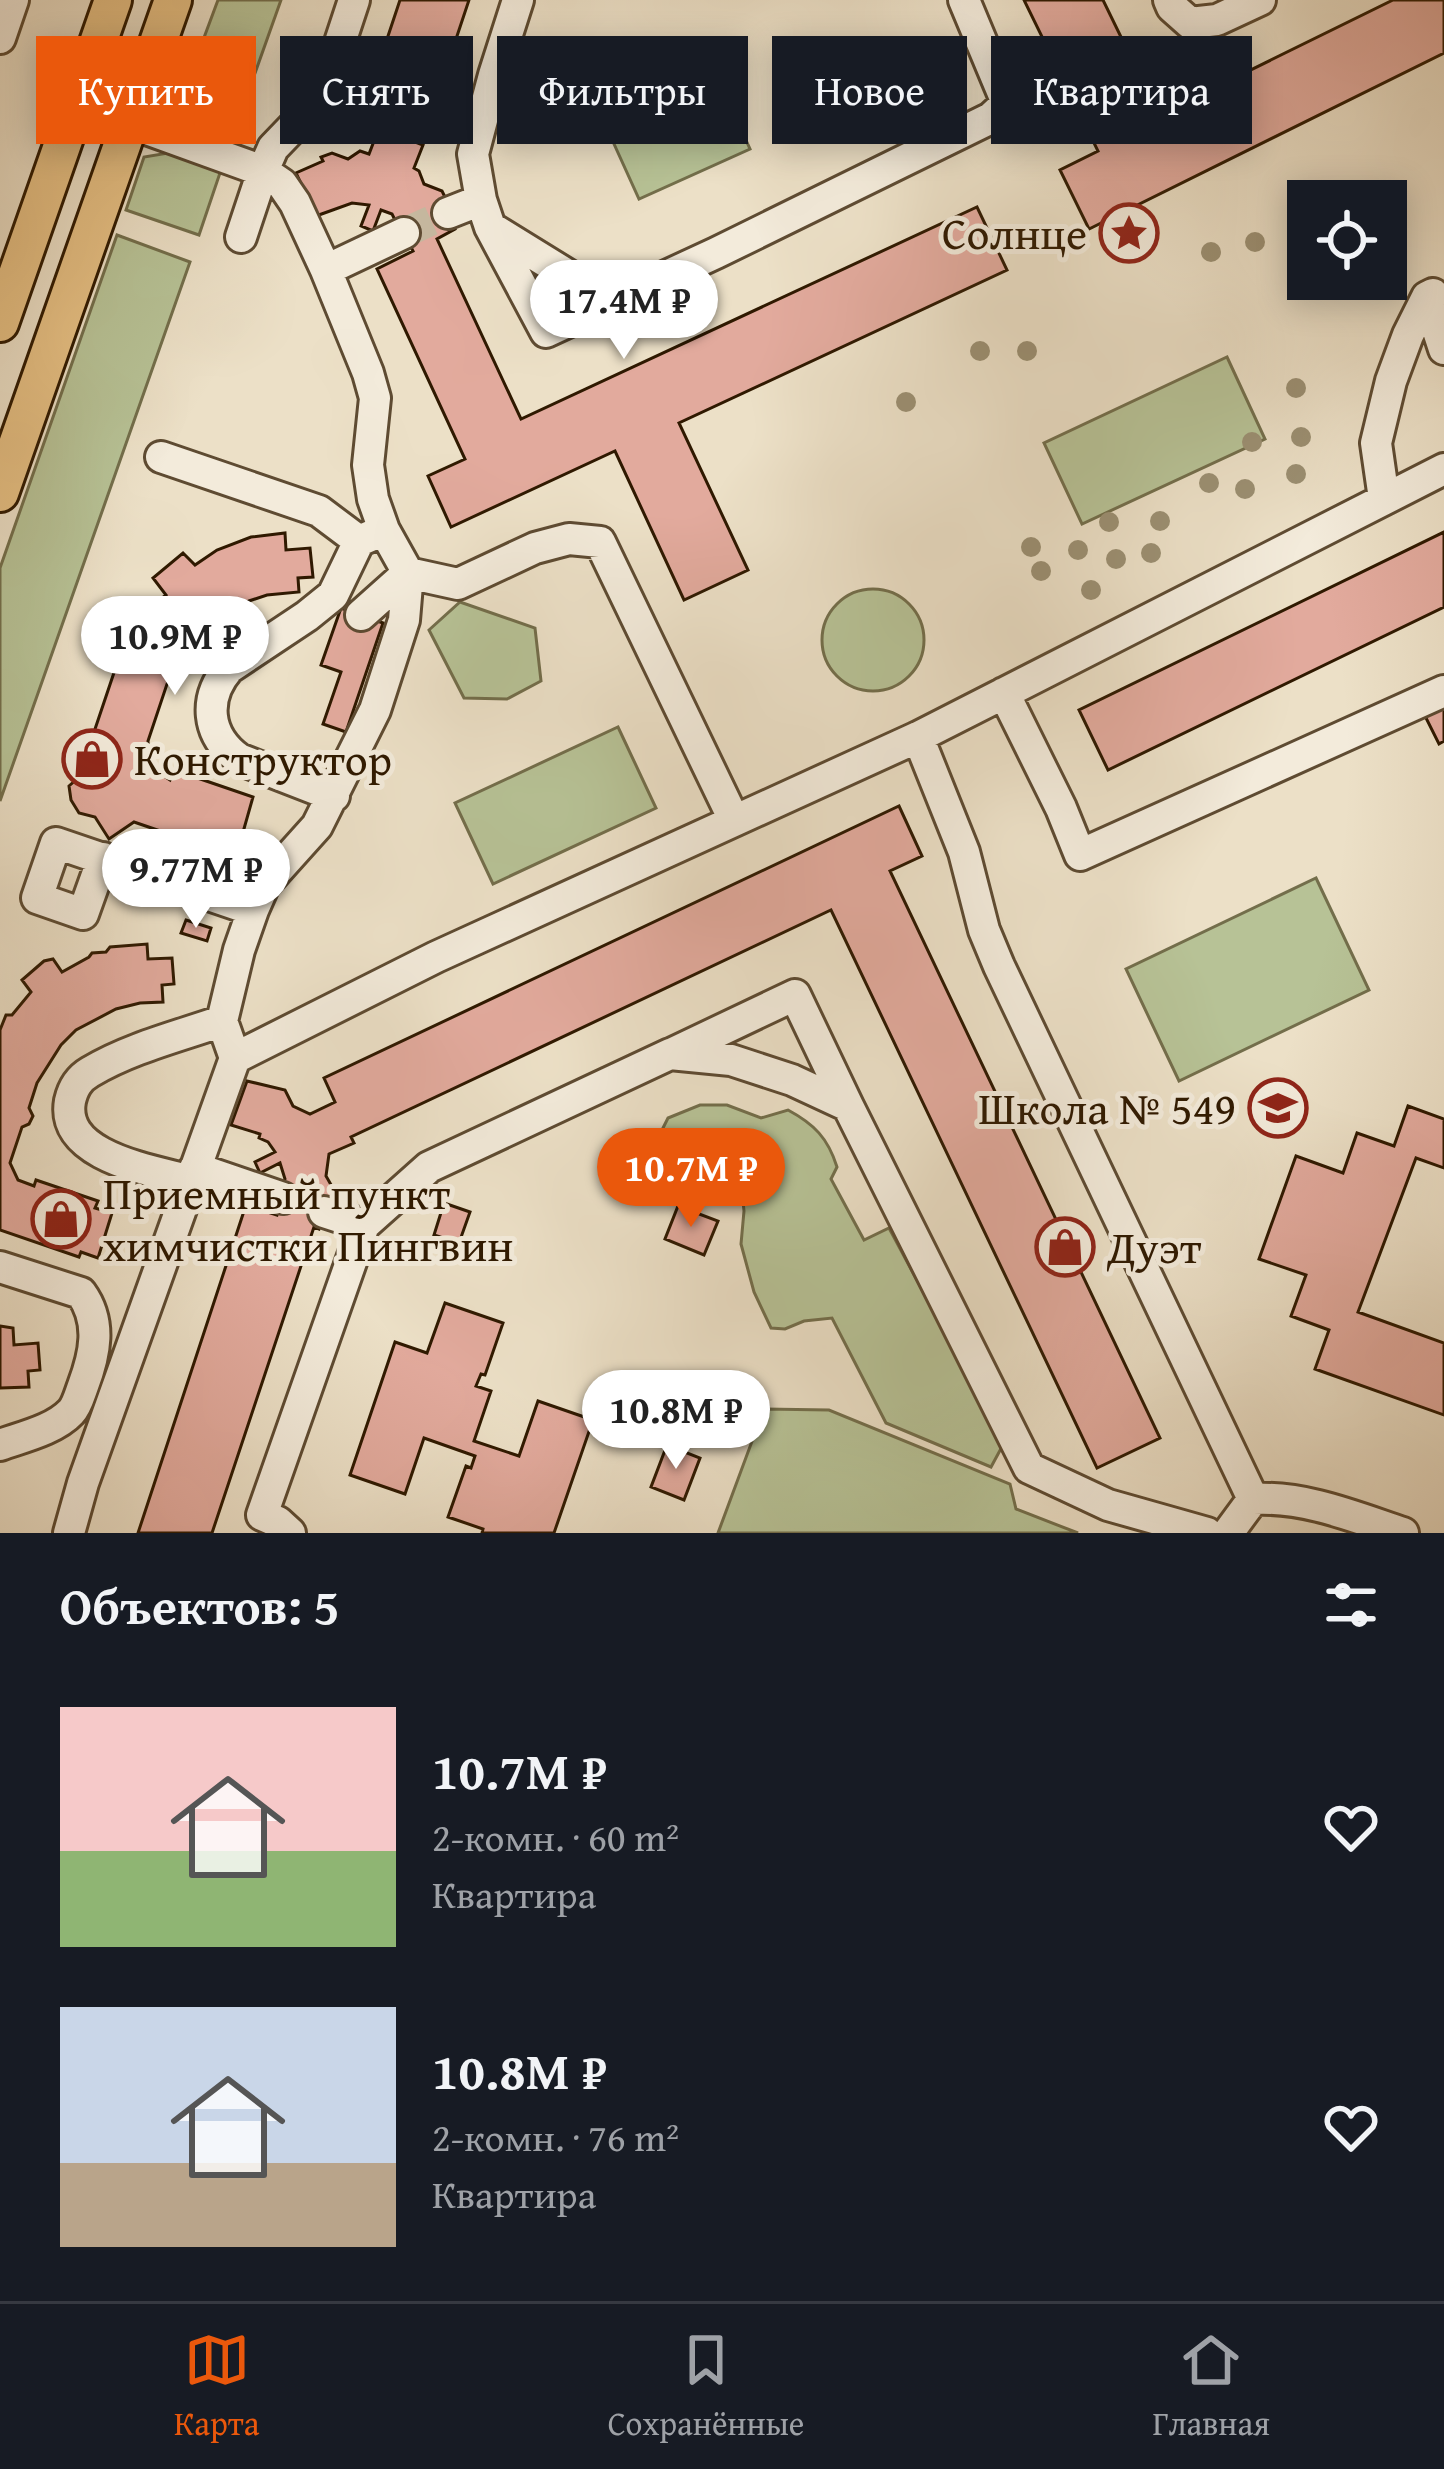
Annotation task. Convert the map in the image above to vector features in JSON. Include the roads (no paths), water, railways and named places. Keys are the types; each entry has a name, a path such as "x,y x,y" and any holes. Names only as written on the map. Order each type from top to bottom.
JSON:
{"main road":[{"path":"0,323 113,0"},
{"path":"160,36 172,0"},
{"path":"0,493 123,144"}],"street":[{"path":"0,38 14,0"},
{"path":"242,237 273,148 322,97 354,0"},
{"path":"518,0 472,154 486,213 547,332 991,118 1006,103 964,0"},
{"path":"1168,0 1190,23 1217,20 1260,0"},
{"path":"188,144 263,171 282,184 326,270 375,398 368,465 371,535 333,595 229,668 219,679 210,708 226,750 334,796"},
{"path":"448,213 486,213 613,303"},
{"path":"326,270 404,233"},
{"path":"1435,292 1444,349"},
{"path":"1384,499 1376,443 1408,334 1435,292"},
{"path":"161,458 319,511 371,535 408,573 458,584 535,548 569,538 600,542 734,820"},
{"path":"235,1058 436,957 918,736 1444,469"},
{"path":"361,616 408,573"},
{"path":"69,1533 235,1058 222,1021 239,950 264,886 317,826 375,710 404,620 408,573"},
{"path":"1004,693 1080,855 1444,692"},
{"path":"918,736 964,852 984,930 999,966 1253,1499"},
{"path":"103,859 254,910"},
{"path":"290,1533 278,1522 258,1524 364,1225 429,1167 795,995 1029,1468 1108,1505 1207,1533"},
{"path":"222,1021 86,1073 73,1087 68,1114 80,1139 108,1157 283,1198"},
{"path":"670,1054 730,1060 792,1080 848,1106"},
{"path":"324,1212 364,1225"},
{"path":"0,1268 81,1292 95,1322 94,1346 73,1411 52,1425 0,1445"},
{"path":"87,1374 118,1385"},
{"path":"1228,1533 1253,1499"},
{"path":"1253,1499 1311,1505 1403,1533"}],"tunnel":[{"path":"404,233 448,213"}],"place":[{"name":"Солнце","path":"1129,233"},
{"name":"Конструктор","path":"92,759"},
{"name":"Школа № 549","path":"1278,1108"},
{"name":"Приемный пункт химчистки Пингвин","path":"61,1219"},
{"name":"Дуэт","path":"1065,1247"}]}
